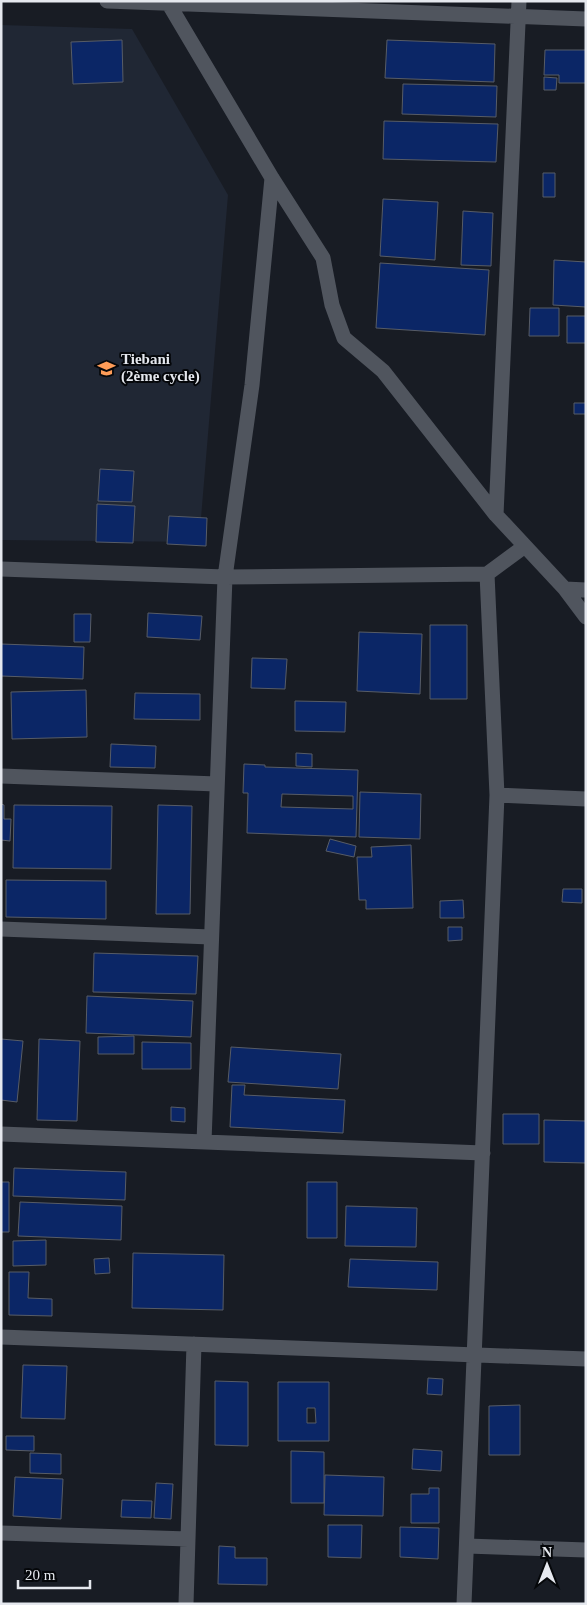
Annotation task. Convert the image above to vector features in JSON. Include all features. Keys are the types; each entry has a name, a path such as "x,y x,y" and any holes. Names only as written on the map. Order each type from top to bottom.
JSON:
{"street":[{"path":"108,1 518,9 586,19"},
{"path":"167,2 272,178 323,258 332,305 344,338 383,370 496,515 565,589 586,617"},
{"path":"496,515 518,9"},
{"path":"204,1142 225,577 252,384 272,178"},
{"path":"1,569 225,577 487,574 525,546"},
{"path":"464,1604 497,795 487,574"},
{"path":"565,589 586,590"},
{"path":"1,776 217,784"},
{"path":"497,795 586,799"},
{"path":"1,929 212,937"},
{"path":"1,1134 483,1153"},
{"path":"1,1337 586,1359"},
{"path":"186,1604 194,1344"},
{"path":"1,1532 188,1539"},
{"path":"466,1546 586,1550"}],"shaded area":[{"name":"Tiebani (2ème cycle)","path":"1,25 132,29 228,195 199,542 1,540"}],"building":[{"path":"122,40 123,82 73,84 71,42"},
{"path":"387,40 495,44 494,82 385,78"},
{"path":"545,50 586,50 586,83 559,83 559,75 544,75"},
{"path":"544,77 557,78 556,90 544,90"},
{"path":"403,84 497,86 496,117 402,114"},
{"path":"384,121 498,124 496,162 383,159"},
{"path":"543,173 555,173 555,197 543,197"},
{"path":"383,199 438,202 435,260 380,256"},
{"path":"463,211 493,213 491,266 461,265"},
{"path":"554,260 586,262 586,307 553,305"},
{"path":"380,263 489,270 485,335 376,328"},
{"path":"530,308 559,308 559,336 529,336"},
{"path":"567,316 586,316 586,343 567,343"},
{"path":"574,403 586,403 586,414 574,414"},
{"path":"100,469 134,471 132,502 98,501"},
{"path":"97,504 135,506 133,543 96,542"},
{"path":"169,516 207,518 206,546 167,544"},
{"path":"148,613 202,616 200,640 147,637"},
{"path":"74,614 91,614 90,642 74,642"},
{"path":"430,625 467,625 467,699 430,699"},
{"path":"359,632 422,634 420,694 357,691"},
{"path":"1,644 84,647 83,679 1,676"},
{"path":"252,658 287,659 285,689 251,688"},
{"path":"86,690 87,737 12,739 11,692"},
{"path":"135,693 200,694 200,720 134,719"},
{"path":"295,701 346,702 345,732 295,731"},
{"path":"111,744 156,746 155,768 110,767"},
{"path":"296,753 312,754 312,767 296,766"},
{"path":"244,764 265,765 265,767 358,770 356,837 247,833 248,793 243,793","holes":["282,794 353,796 353,809 281,807"]},
{"path":"360,792 421,794 420,839 359,837"},
{"path":"1,804 4,805 4,819 11,819 10,841 1,840"},
{"path":"14,805 112,806 111,869 13,868"},
{"path":"158,805 192,806 190,914 156,914"},
{"path":"330,839 356,846 354,857 326,851"},
{"path":"411,845 413,908 366,909 366,900 359,900 357,857 372,857 371,847"},
{"path":"6,880 106,881 106,919 6,917"},
{"path":"563,889 582,889 582,903 562,902"},
{"path":"463,900 464,918 440,918 440,901"},
{"path":"448,927 462,927 462,940 448,941"},
{"path":"94,953 198,956 196,994 93,992"},
{"path":"87,996 193,1001 191,1037 86,1033"},
{"path":"134,1036 134,1054 98,1054 98,1037"},
{"path":"1,1039 23,1041 17,1102 1,1100"},
{"path":"39,1039 80,1041 77,1121 37,1120"},
{"path":"142,1042 191,1043 191,1069 142,1069"},
{"path":"231,1047 341,1054 338,1089 228,1082"},
{"path":"232,1085 245,1085 244,1095 345,1100 343,1133 230,1127"},
{"path":"171,1107 185,1108 185,1122 171,1121"},
{"path":"503,1114 539,1114 539,1144 503,1144"},
{"path":"544,1120 586,1121 586,1163 544,1162"},
{"path":"14,1168 126,1172 125,1200 13,1196"},
{"path":"1,1182 9,1182 9,1232 1,1232"},
{"path":"307,1182 337,1182 337,1238 307,1238"},
{"path":"20,1202 122,1206 121,1240 18,1236"},
{"path":"346,1206 417,1208 416,1247 345,1246"},
{"path":"46,1240 46,1265 13,1266 13,1241"},
{"path":"133,1253 224,1255 223,1310 132,1308"},
{"path":"109,1258 110,1273 95,1274 94,1259"},
{"path":"350,1259 438,1262 437,1290 348,1287"},
{"path":"9,1272 29,1272 28,1298 52,1299 52,1316 9,1315"},
{"path":"23,1365 67,1366 65,1419 21,1418"},
{"path":"428,1378 443,1379 442,1395 427,1394"},
{"path":"215,1381 248,1382 248,1446 215,1445"},
{"path":"278,1382 329,1382 329,1441 278,1441","holes":["307,1408 315,1408 316,1423 307,1423"]},
{"path":"520,1405 520,1455 489,1455 489,1406"},
{"path":"6,1436 34,1436 34,1451 6,1450"},
{"path":"413,1449 442,1451 441,1471 412,1469"},
{"path":"291,1451 324,1452 324,1503 291,1503"},
{"path":"30,1453 61,1454 61,1474 30,1473"},
{"path":"325,1475 384,1477 383,1516 324,1515"},
{"path":"15,1477 63,1479 61,1519 13,1516"},
{"path":"156,1483 173,1484 171,1519 154,1518"},
{"path":"429,1488 439,1488 439,1523 411,1523 411,1494 429,1494"},
{"path":"122,1500 152,1501 151,1518 121,1517"},
{"path":"328,1525 362,1525 361,1558 328,1557"},
{"path":"400,1527 439,1528 438,1559 400,1557"},
{"path":"219,1546 235,1547 235,1558 267,1558 267,1585 218,1584"}],"place":[{"name":"Tiebani (2ème cycle)","path":"107,368"}]}
